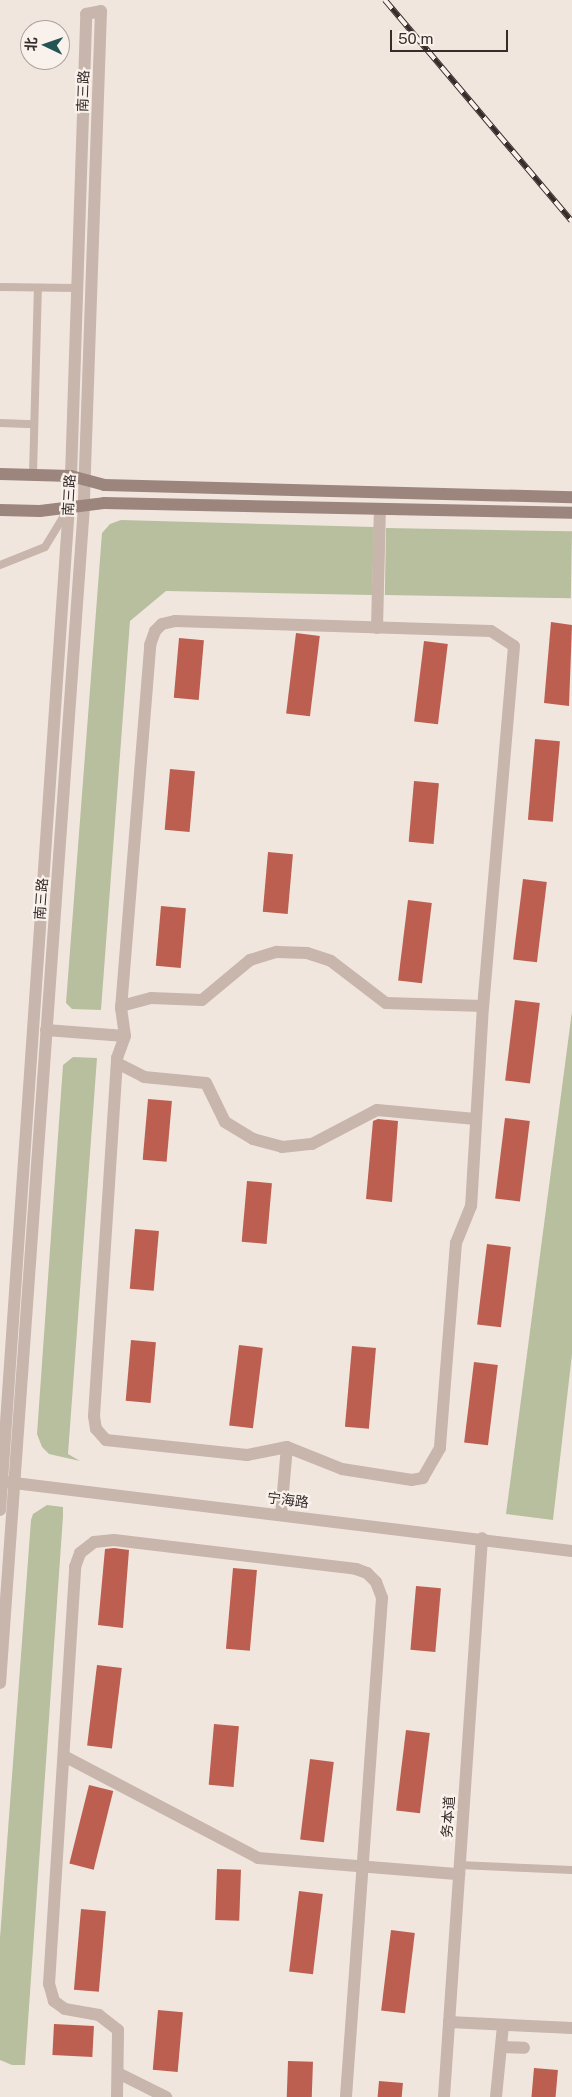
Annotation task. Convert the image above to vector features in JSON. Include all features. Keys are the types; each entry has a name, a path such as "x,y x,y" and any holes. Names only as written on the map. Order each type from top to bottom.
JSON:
{"main road":[{"path":"0,474 71,476 104,485 572,497"},
{"path":"0,510 69,508 104,503 572,513"}],"street":[{"name":"南三路","path":"0,1510 5,1482 46,1030 84,506 101,11 86,14 71,476 5,1482 0,1683"},
{"path":"377,628 380,509"},
{"path":"175,621 377,628 491,631 514,646 483,1006 471,1206 456,1243 440,1448 431,1467 423,1478 412,1480 342,1469 287,1447 238,1454 106,1440 96,1429 94,1416 117,1063 125,1036 121,1006 150,645 155,631 162,624 175,621"},
{"path":"121,1006 151,998 202,1000 227,975 250,960 277,952 307,953 331,961 386,1003 483,1006"},
{"path":"46,1030 125,1036"},
{"path":"117,1063 144,1077 206,1083 225,1122 253,1139 282,1147 312,1144 377,1110 476,1118"},
{"path":"282,1515 287,1447"},
{"name":"宁海路","path":"5,1482 482,1538 572,1551"},
{"name":"务本道","path":"444,2097 482,1538"},
{"path":"117,2097 118,2030 99,2015 65,2009 54,2000 49,1984 76,1567 80,1553 94,1542 114,1540 367,1573 376,1582 382,1598 346,2097"},
{"path":"64,1756 258,1858 363,1867 459,1870"},
{"path":"449,2022 572,2028"},
{"path":"496,2097 503,2025"},
{"path":"501,2047 524,2048"},
{"path":"118,2073 166,2097"}],"lane":[{"path":"0,287 77,288"},
{"path":"32,475 38,288"},
{"path":"0,423 34,424"},
{"path":"0,566 45,547 69,508"},
{"path":"459,1870 572,1870"}],"green space":[{"path":"121,520 374,527 372,595 166,591 130,621 101,1010 72,1009 66,1003 102,533 110,524"},
{"path":"386,528 572,531 571,598 385,595"},
{"path":"572,1011 572,1354 553,1520 506,1514"},
{"path":"73,1057 97,1058 68,1454 80,1461 49,1454 42,1447 37,1434 63,1065"},
{"path":"47,1505 63,1507 63,1516 25,2065 12,2065 0,2060 0,1938 31,1520 33,1514"}],"building":[{"path":"551,622 572,625 569,706 544,703"},
{"path":"296,633 320,636 310,716 286,713"},
{"path":"179,638 204,640 199,700 174,698"},
{"path":"424,641 448,644 438,724 414,721"},
{"path":"535,739 560,741 553,822 528,820"},
{"path":"170,769 195,771 190,832 165,830"},
{"path":"414,781 439,783 434,844 409,842"},
{"path":"268,852 293,854 288,914 263,912"},
{"path":"523,879 547,882 537,962 513,959"},
{"path":"408,900 432,903 422,983 398,980"},
{"path":"161,906 186,908 181,968 156,966"},
{"path":"515,1000 540,1003 530,1083 505,1080"},
{"path":"148,1099 172,1101 167,1162 143,1160"},
{"path":"505,1118 530,1121 520,1201 495,1198"},
{"path":"378,1119 398,1121 392,1202 366,1199 373,1121"},
{"path":"247,1181 272,1183 267,1244 242,1242"},
{"path":"135,1229 159,1231 154,1291 130,1289"},
{"path":"487,1244 511,1247 501,1327 477,1324"},
{"path":"131,1340 156,1342 151,1403 126,1401"},
{"path":"239,1345 263,1348 253,1428 229,1425"},
{"path":"352,1346 376,1348 369,1429 345,1427"},
{"path":"474,1362 498,1365 488,1445 464,1442"},
{"path":"105,1549 129,1550 123,1628 98,1625"},
{"path":"233,1568 257,1570 250,1651 226,1649"},
{"path":"416,1586 441,1588 435,1652 410,1650"},
{"path":"97,1665 122,1668 112,1748 87,1745"},
{"path":"214,1724 239,1726 234,1787 209,1785"},
{"path":"406,1730 430,1733 420,1813 396,1810"},
{"path":"310,1759 334,1762 324,1842 300,1839"},
{"path":"89,1785 113,1791 94,1870 69,1864"},
{"path":"217,1869 241,1870 239,1921 215,1920"},
{"path":"299,1891 323,1894 313,1974 289,1971"},
{"path":"81,1909 106,1911 99,1992 74,1990"},
{"path":"391,1930 415,1933 405,2013 381,2010"},
{"path":"158,2010 183,2012 178,2072 153,2070"},
{"path":"54,2024 94,2026 92,2057 52,2055"},
{"path":"288,2061 313,2062 312,2097 287,2097"},
{"path":"534,2068 558,2070 556,2097 531,2097"},
{"path":"379,2081 403,2083 402,2097 378,2097"}],"railway":[{"path":"385,0 572,221"}]}
